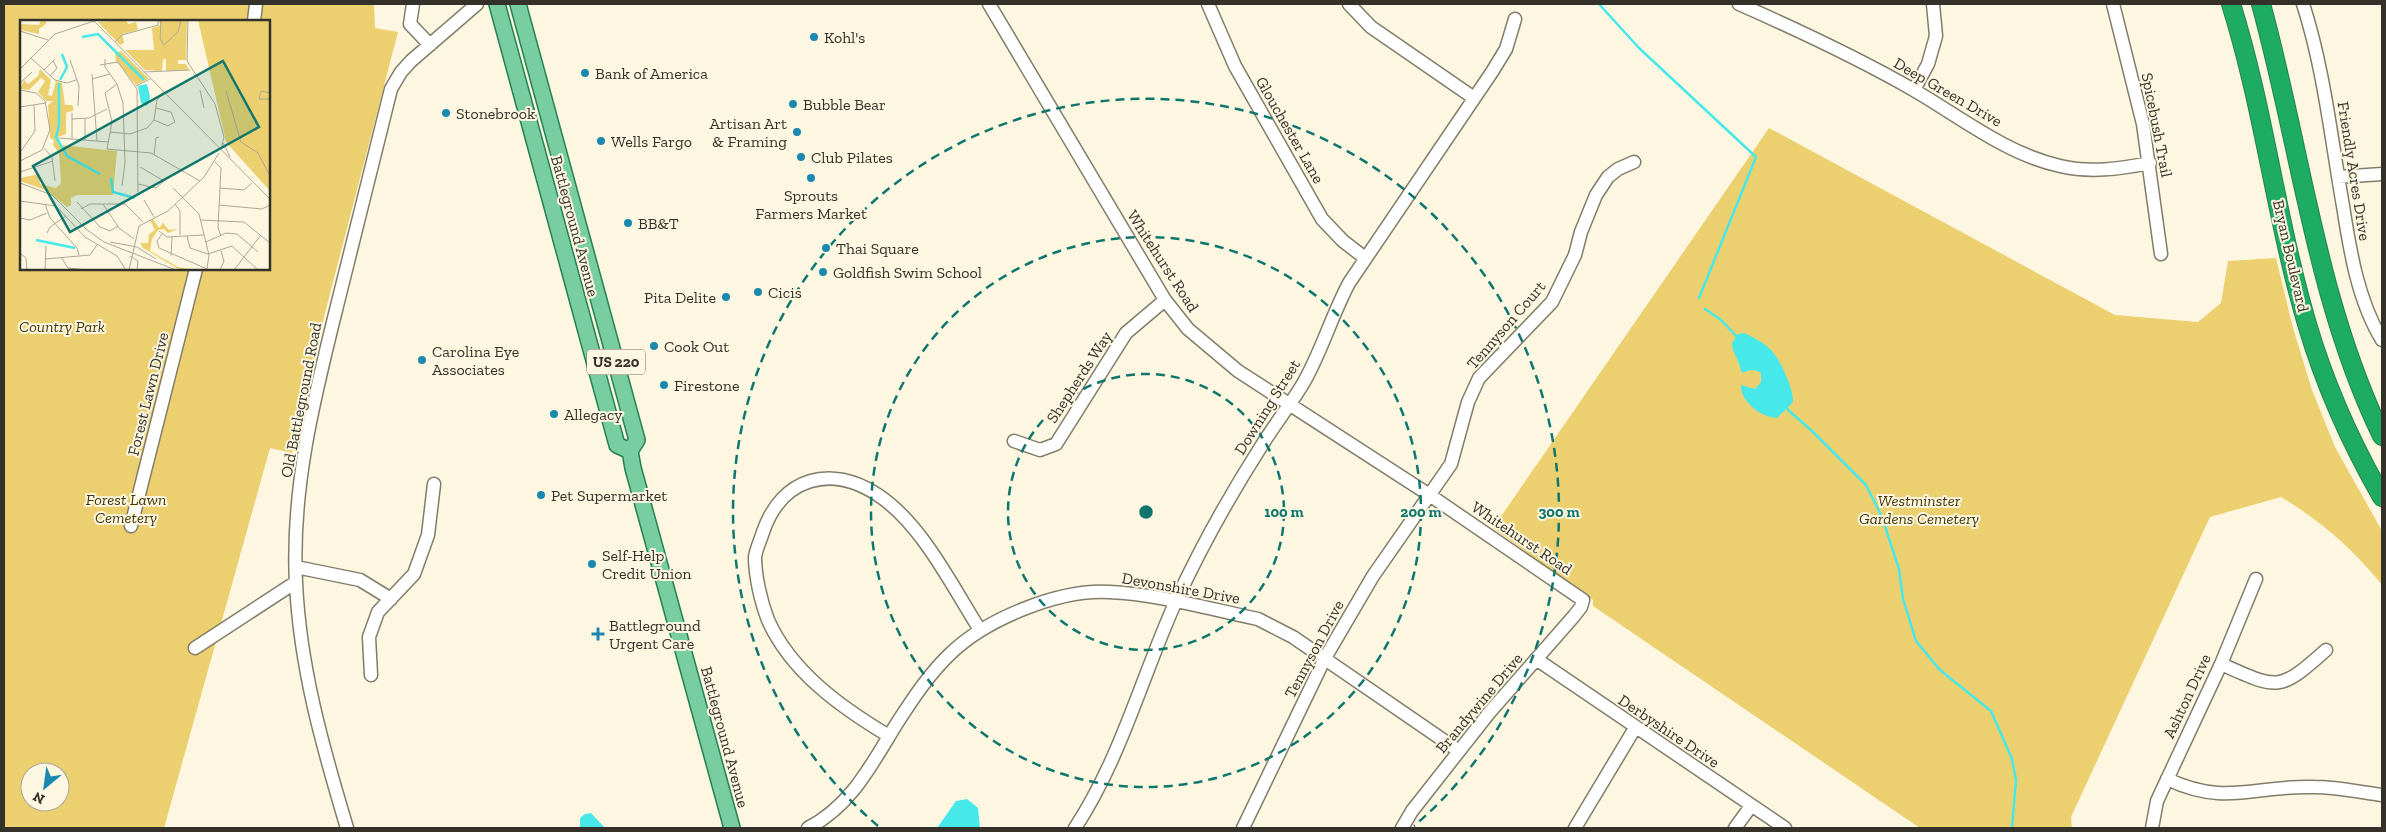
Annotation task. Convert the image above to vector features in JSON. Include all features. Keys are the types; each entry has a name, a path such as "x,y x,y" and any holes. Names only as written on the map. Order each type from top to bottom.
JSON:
{"highway":[{"name":"Bryan Boulevard","path":"2231,4 2261,122 2289,255 2309,331 2341,416 2382,497"},
{"name":"Bryan Boulevard","path":"2261,4 2281,80 2327,290 2347,353 2382,436"}],"main road":[{"name":"Battleground Avenue","path":"498,4 618,445 630,452 732,828"},
{"name":"Battleground Avenue","path":"518,4 637,440 630,452"},
{"path":"564,250 576,260 586,287 596,289"}],"street":[{"path":"254,20 256,4"},
{"path":"413,4 410,24 430,45"},
{"name":"Old Battleground Road","path":"347,828 323,746 310,691 299,626 296,582 296,531 302,458 316,391 391,89 401,72 477,4"},
{"name":"Whitehurst Road","path":"989,4 1164,300 1188,329 1208,348 1238,371 1428,494 1583,600"},
{"name":"Glouchester Lane","path":"1208,4 1235,66 1322,218 1343,242 1365,258"},
{"path":"1349,4 1379,33 1474,98"},
{"name":"Deep Green Drive","path":"1739,4 1864,62 2010,147 2038,159 2088,170 2121,169 2150,163"},
{"path":"1914,90 1928,64 1936,36 1933,4"},
{"name":"Spicebush Trail","path":"2113,4 2143,124 2150,163 2161,254"},
{"name":"Friendly Acres Drive","path":"2303,4 2323,81 2351,256 2363,298 2382,340"},
{"name":"Downing Street","path":"1075,828 1096,794 1114,758 1176,602 1206,540 1317,357 1340,301 1365,258 1506,49 1515,19"},
{"name":"Tennyson Court","path":"1428,494 1443,478 1451,464 1468,402 1479,378 1552,302 1575,255 1581,232 1596,195 1608,177 1618,169 1634,162"},
{"path":"2338,177 2382,174"},
{"name":"Forest Lawn Drive","path":"131,526 196,270"},
{"name":"Shepherds Way","path":"1014,441 1040,450 1056,444 1126,333 1164,300"},
{"path":"889,736 836,701 812,679 786,649 768,620 759,588 755,556 767,520 780,499 802,482 832,478 857,483 879,496 894,508 922,540 980,630"},
{"path":"371,675 369,637 378,612 414,574 428,535 434,484"},
{"name":"Tennyson Drive","path":"1243,828 1325,658 1373,576 1428,494"},
{"path":"296,567 360,580 391,599"},
{"name":"Ashton Drive","path":"2152,828 2157,801 2220,664 2256,579"},
{"path":"195,648 296,582"},
{"name":"Devonshire Drive","path":"808,828 830,815 854,792 927,680 950,653 980,630 1054,599 1081,594 1107,592 1176,602 1258,619 1276,627 1325,658 1459,751"},
{"name":"Brandywine Drive","path":"1402,828 1412,810 1459,751 1574,616 1581,607 1583,600"},
{"path":"2220,664 2262,682 2274,684 2289,680 2326,650"},
{"name":"Derbyshire Drive","path":"1536,659 1785,828"},
{"path":"1575,828 1635,728"},
{"path":"2167,778 2198,791 2224,795 2314,786 2382,795"},
{"path":"1735,828 1751,806"}],"green space":[{"name":"Forest Lawn Cemetery","path":"4,4 374,4 375,28 398,32 325,313 292,453 270,448 164,828 4,828"},
{"name":"Westminster Gardens Cemetery","path":"1769,128 2115,315 2198,322 2221,303 2228,261 2276,258 2293,328 2312,390 2335,447 2382,531 2382,585 2360,559 2336,536 2281,497 2210,517 2071,817 2072,828 1920,828 1593,606 1593,600 1493,528"}],"water":[{"path":"1744,333 1761,342 1774,353 1789,382 1793,402 1777,418 1759,412 1744,397 1741,385 1755,389 1761,382 1761,373 1754,370 1743,373 1741,371 1732,343 1738,334"},
{"path":"967,799 978,808 980,828 937,828 956,801"},
{"path":"591,813 605,828 580,828 580,818 585,814"}],"waterway":[{"path":"1599,4 1639,48 1756,157 1699,298"},
{"path":"1705,309 1721,320 1737,337"},
{"path":"1786,406 1866,485 1882,517 1899,569 1903,599 1916,641 1940,670 1991,711 2012,759 2016,780 2012,828"}],"place":[{"name":"Kohl's","path":"814,37"},
{"name":"Bank of America","path":"585,73"},
{"name":"Bubble Bear","path":"793,104"},
{"name":"Stonebrook","path":"446,113"},
{"name":"Artisan Art & Framing","path":"797,132"},
{"name":"Wells Fargo","path":"601,141"},
{"name":"Club Pilates","path":"801,157"},
{"name":"Sprouts Farmers Market","path":"811,178"},
{"name":"BB&T","path":"628,223"},
{"name":"Thai Square","path":"826,248"},
{"name":"Goldfish Swim School","path":"823,272"},
{"name":"Cicis","path":"758,292"},
{"name":"Pita Delite","path":"726,297"},
{"name":"Cook Out","path":"654,346"},
{"name":"Carolina Eye Associates","path":"422,360"},
{"name":"Firestone","path":"664,385"},
{"name":"Allegacy","path":"554,414"},
{"name":"Pet Supermarket","path":"541,495"},
{"name":"Self-Help Credit Union","path":"592,564"},
{"name":"Battleground Urgent Care","path":"598,634"}],"park label":[{"name":"Country Park","path":"62,326"}]}
